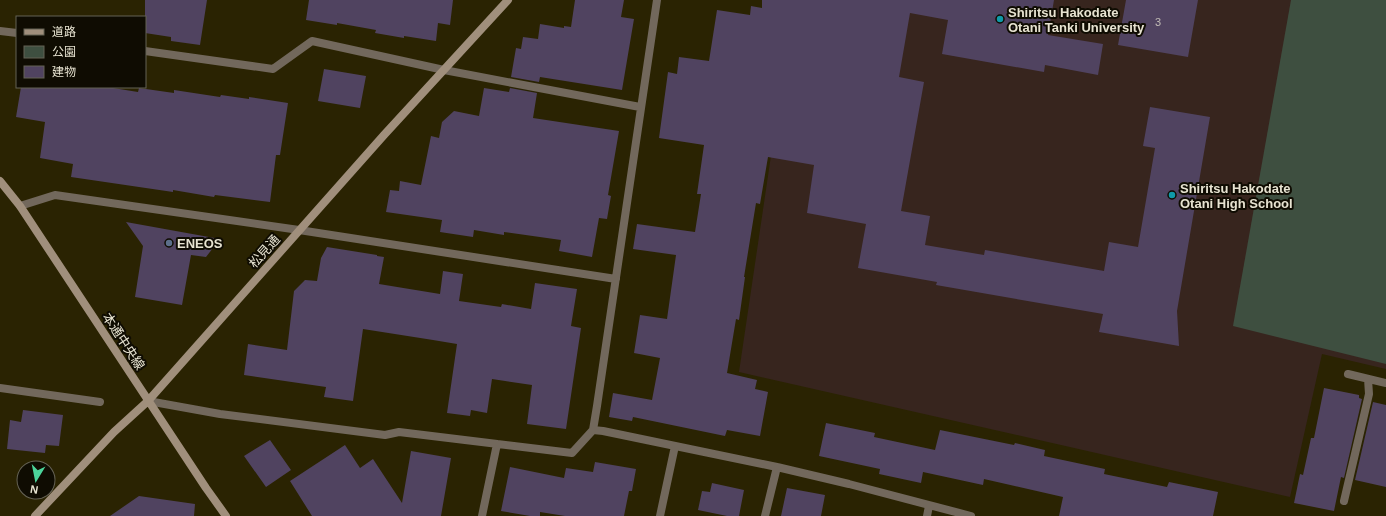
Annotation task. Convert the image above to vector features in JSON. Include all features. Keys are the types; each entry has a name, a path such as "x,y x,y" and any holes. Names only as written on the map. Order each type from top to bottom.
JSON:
{"street":[{"name":"松見通","path":"35,516 114,432 148,401 384,134 508,0"},
{"path":"148,401 220,414 385,435 398,432 572,453 593,430 640,106 657,0"},
{"path":"0,31 16,34"},
{"path":"146,51 273,70 312,41 444,70 640,106"},
{"name":"本通中央線","path":"0,181 20,206 148,401 226,516"},
{"path":"20,206 55,195 299,230 616,279"},
{"path":"1348,374 1386,383"},
{"path":"1344,501 1369,394 1368,379"},
{"path":"0,388 100,402"},
{"path":"593,430 777,467 971,516"},
{"path":"482,516 497,444"},
{"path":"660,516 675,446"},
{"path":"765,516 777,467"},
{"path":"927,516 929,506"}],"shaded area":[{"path":"794,0 1386,0 1386,369 1322,354 1290,497 739,372"}],"green space":[{"path":"1291,0 1386,0 1386,364 1233,326"}],"building":[{"path":"145,0 207,0 200,45 171,41 171,37 146,33"},
{"path":"309,0 453,0 450,25 438,23 436,41 404,36 404,38 375,33 376,30 337,23 337,25 306,20"},
{"path":"575,0 624,0 621,17 634,19 622,90 540,77 539,82 511,77 516,48 521,49 523,37 538,39 540,24 564,28 564,26 571,27"},
{"path":"762,0 1054,0 1048,35 1103,44 1098,75 1045,65 1044,72 942,54 948,20 910,13 899,77 924,82 901,211 930,216 925,245 984,255 985,250 1104,271 1109,242 1138,247 1155,148 1143,146 1150,107 1210,117 1177,311 1179,346 1099,332 1103,314 936,285 937,282 858,268 866,224 807,213 814,165 768,157 760,204 756,203 744,277 739,320 736,319 727,373 757,380 755,389 768,392 760,436 727,430 725,436 633,417 632,421 609,417 613,393 652,400 660,358 634,353 640,315 667,319 676,255 633,249 637,224 695,232 701,194 697,194 704,145 659,138 668,72 677,74 679,57 709,61 717,10 750,15 751,6 762,8"},
{"name":"Shiritsu Hakodate Otani Tanki University","path":"1126,0 1198,0 1188,57 1118,45"},
{"path":"324,69 366,76 360,108 318,101"},
{"path":"21,88 113,88 138,92 139,88 174,93 174,90 220,97 221,95 249,99 249,97 288,103 280,155 276,155 270,202 215,195 214,197 173,190 173,192 71,177 73,164 40,158 45,122 16,117"},
{"path":"484,88 509,92 510,88 537,93 533,118 619,131 608,195 611,196 607,219 599,218 592,257 559,251 561,240 504,232 504,235 474,230 473,237 440,232 442,220 386,212 390,190 399,191 400,181 421,185 431,136 439,138 442,122 454,111 479,116"},
{"path":"126,222 220,239 206,257 191,255 182,305 135,297 143,246"},
{"path":"327,247 384,257 379,284 440,294 443,271 463,274 459,301 501,307 502,304 531,309 535,283 577,289 571,326 581,328 566,429 527,424 532,385 492,379 487,413 471,410 470,416 447,413 457,344 363,329 353,401 324,397 326,387 244,375 248,344 287,350 294,291 305,280 317,281 321,258"},
{"path":"1324,388 1359,395 1359,398 1362,399 1344,478 1341,477 1334,511 1294,503 1300,474 1303,475 1311,438 1314,438"},
{"path":"1373,402 1386,405 1386,487 1355,480"},
{"path":"23,410 63,415 59,446 46,445 45,453 7,449 10,420 21,422"},
{"path":"826,423 875,433 874,437 935,450 940,430 1014,445 1015,443 1045,450 1044,456 1105,469 1104,474 1167,487 1169,482 1218,492 1213,516 1059,516 1063,497 984,479 983,485 923,472 921,483 879,474 880,469 819,456"},
{"path":"270,440 291,470 266,487 244,456"},
{"path":"345,445 360,468 373,459 402,503 411,451 451,458 441,516 312,516 290,481"},
{"path":"595,462 636,469 632,491 629,491 624,516 565,516 540,512 540,516 530,516 501,511 510,467 564,478 566,468 593,472"},
{"path":"712,483 744,490 739,516 727,516 698,510 702,491 710,492"},
{"path":"787,488 825,495 821,516 781,516"},
{"path":"139,496 195,504 194,516 110,516"}],"place":[{"name":"Shiritsu Hakodate Otani Tanki University","path":"1000,19"},
{"name":"Shiritsu Hakodate Otani High School","path":"1172,195"},
{"name":"ENEOS","path":"169,243"}]}
